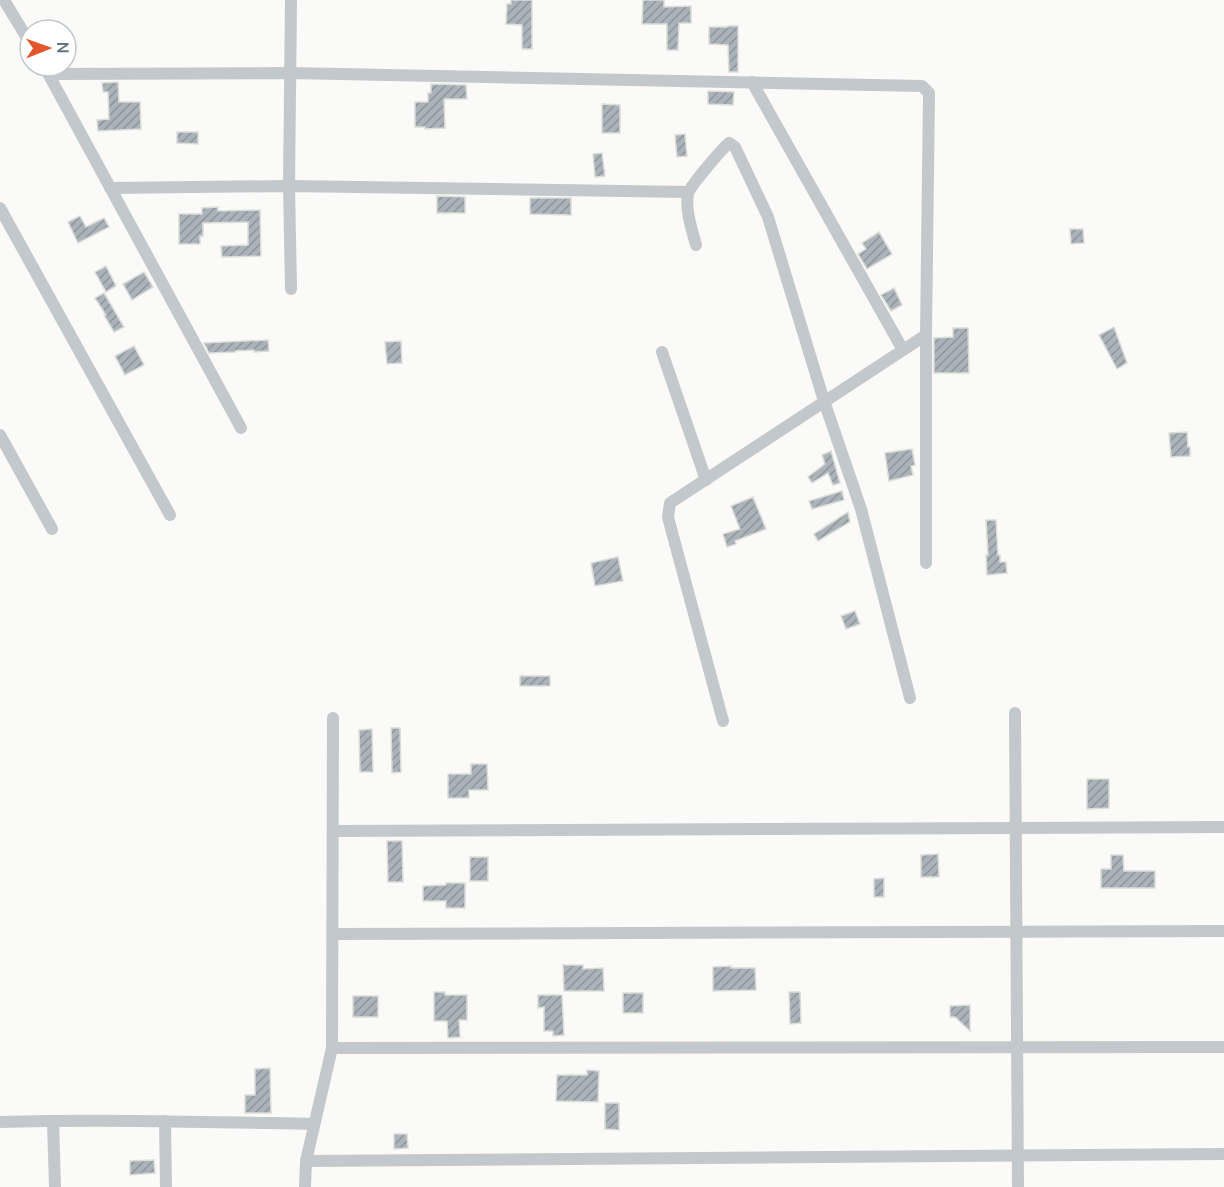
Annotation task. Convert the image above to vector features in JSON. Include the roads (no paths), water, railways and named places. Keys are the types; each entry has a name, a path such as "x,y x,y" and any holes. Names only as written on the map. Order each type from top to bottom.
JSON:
{"street":[{"path":"4,0 18,23"},
{"path":"291,0 289,186 291,289"},
{"path":"78,70 922,86 929,93 926,563"},
{"path":"50,78 241,428"},
{"path":"752,82 903,350"},
{"path":"696,245 687,206 688,192 729,143 735,147 768,217 824,401 861,509 910,698"},
{"path":"110,188 289,186 688,192"},
{"path":"0,208 170,515"},
{"path":"723,721 668,517 670,503 926,335"},
{"path":"662,352 706,480"},
{"path":"0,435 52,529"},
{"path":"1015,712 1018,1187"},
{"path":"305,1187 306,1161 332,1048 333,718"},
{"path":"333,831 1224,827"},
{"path":"333,934 1224,931"},
{"path":"332,1048 1224,1047"},
{"path":"53,1121 55,1187"},
{"path":"0,1122 165,1121 314,1124"},
{"path":"165,1121 166,1187"},
{"path":"306,1161 1224,1154"}]}
